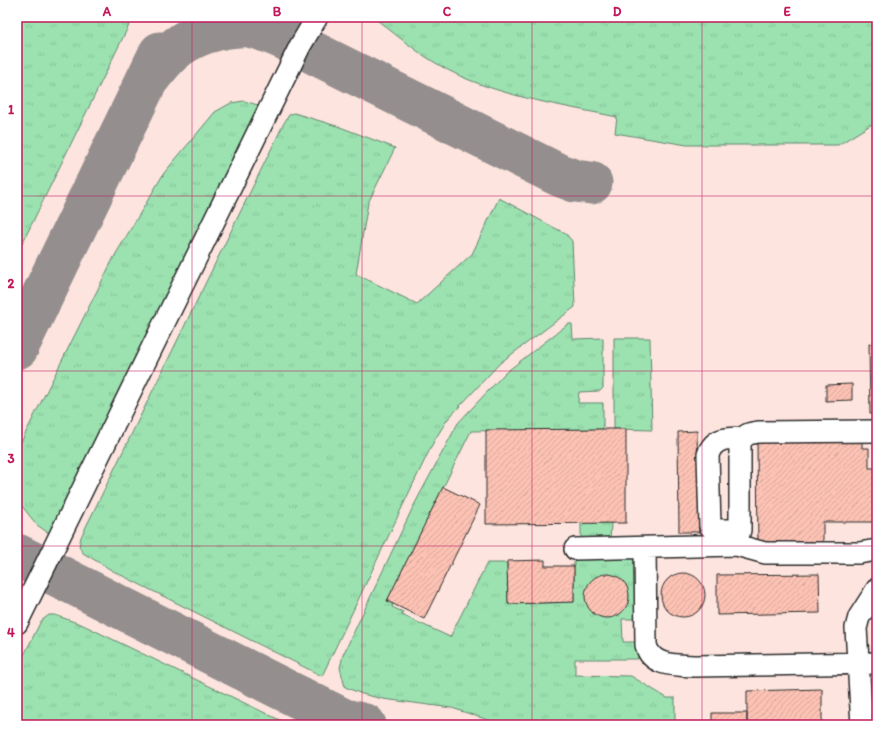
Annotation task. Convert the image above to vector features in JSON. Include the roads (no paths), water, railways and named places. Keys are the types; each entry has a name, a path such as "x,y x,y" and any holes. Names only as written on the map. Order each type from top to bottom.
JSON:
{"lane":[{"path":"17,623 300,46 317,17"},
{"path":"738,537 740,443 742,438 749,433 759,432 877,431"},
{"path":"742,438 724,438 710,448 708,454 710,526 714,530 738,537 765,553 859,553 877,550"},
{"path":"575,549 645,548 738,537"},
{"path":"645,548 646,645 648,653 656,660 670,664 696,666 868,663"},
{"path":"862,725 868,663 857,622 877,589"}]}
